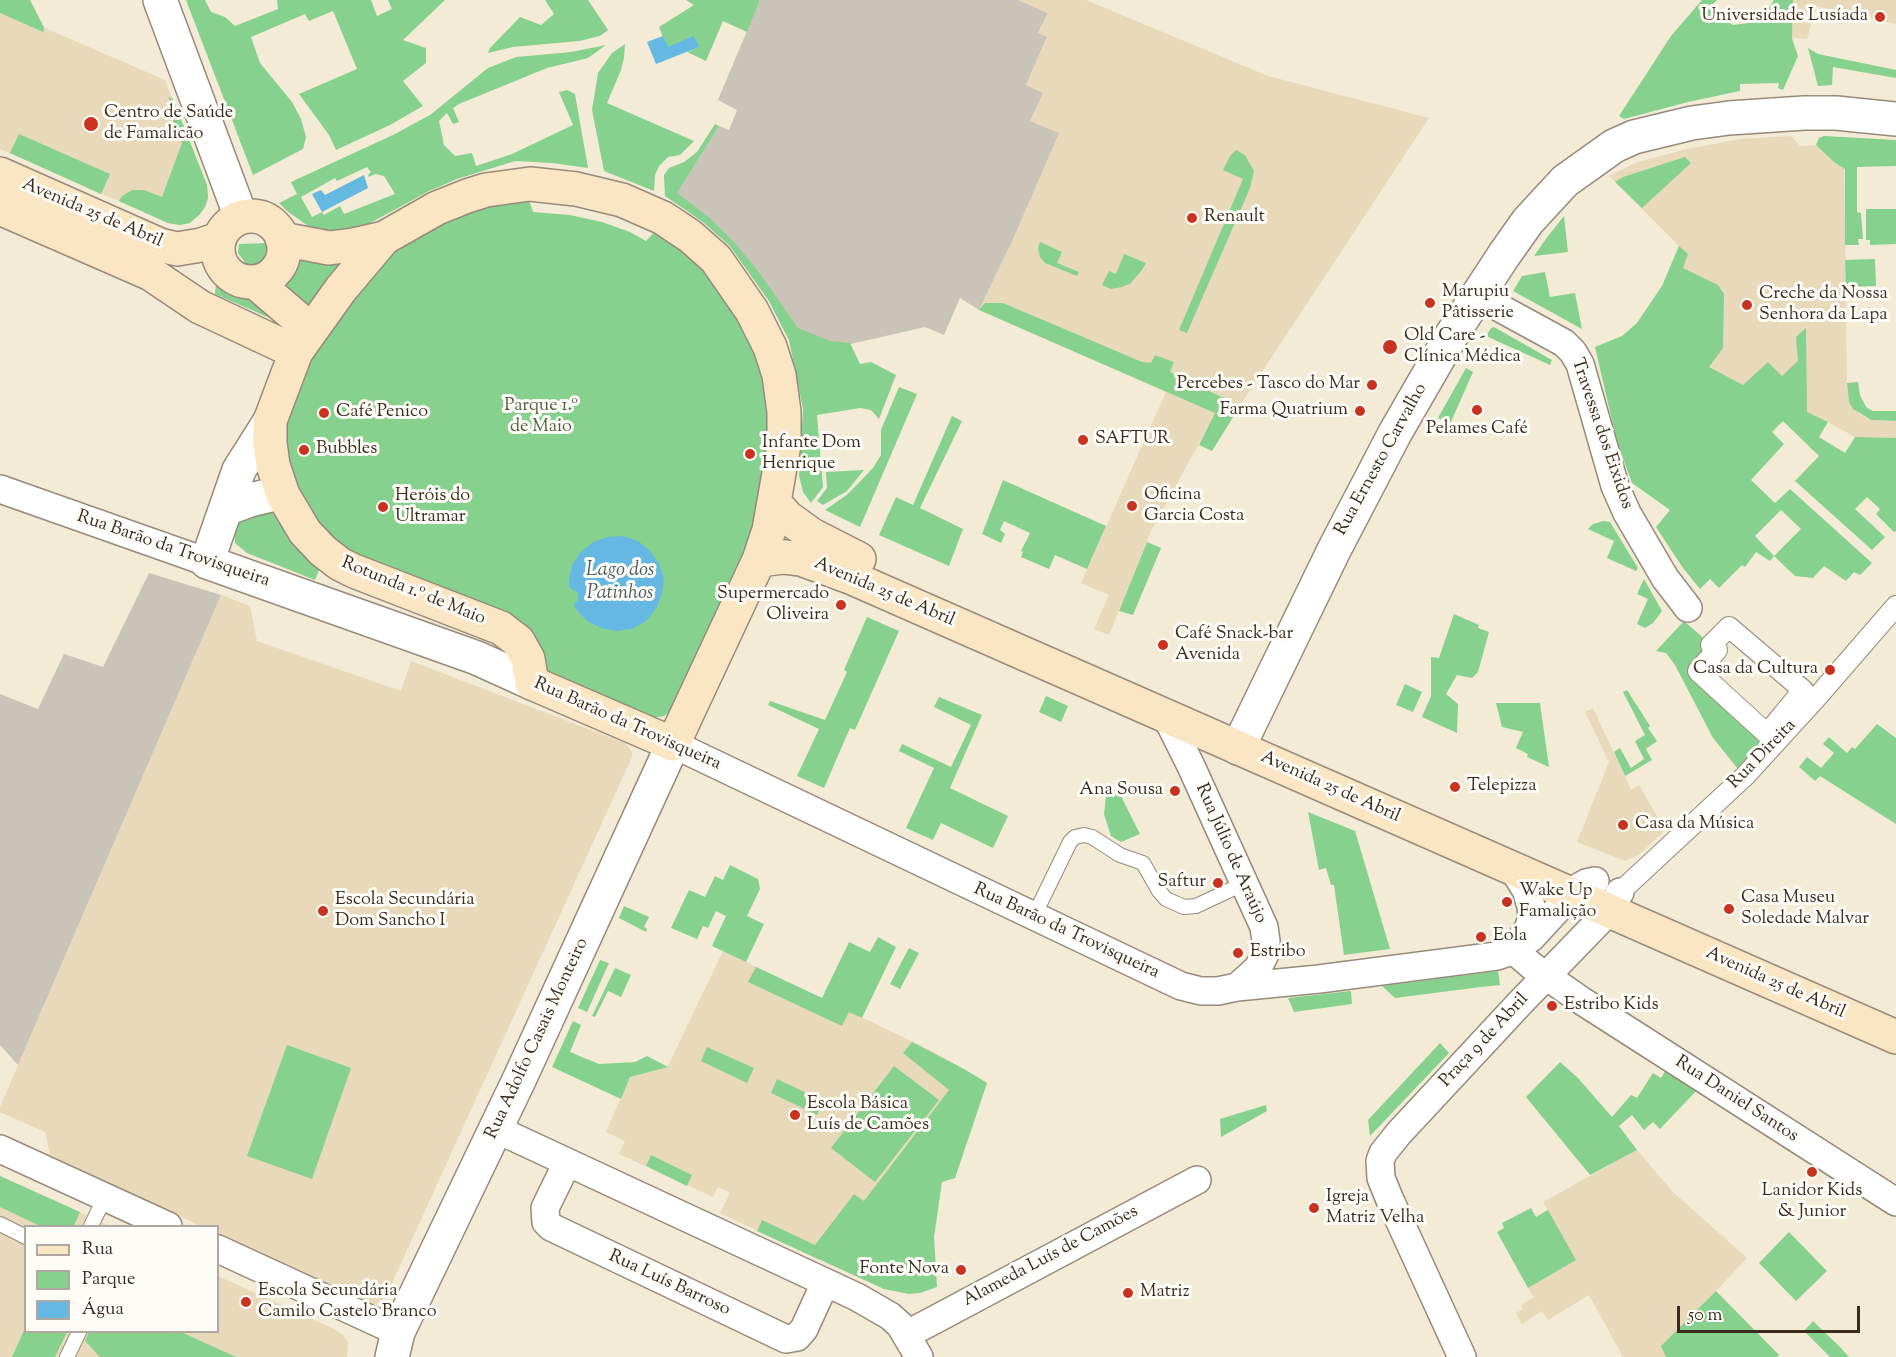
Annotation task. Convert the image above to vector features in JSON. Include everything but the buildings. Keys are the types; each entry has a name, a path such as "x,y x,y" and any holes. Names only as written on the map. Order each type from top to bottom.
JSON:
{"main road":[{"name":"Rotunda 1.º de Maio","path":"532,683 528,659 518,641 501,628 354,571 323,551 305,531 283,495 273,465 270,421 303,342 341,289 384,238 437,208 486,189 518,185 550,185 595,192 622,200 652,212 690,236 716,259 752,311 770,347 779,375 784,412 784,445 769,530 759,560 673,744"},
{"name":"Avenida 25 de Abril","path":"2,188 160,245 177,249 228,242"},
{"name":"Avenida 25 de Abril","path":"2,188 151,274 200,307 303,342"},
{"name":"Avenida 25 de Abril","path":"151,274 176,277 208,275 228,242 251,216 261,217 270,222 282,239"},
{"path":"228,242 233,277 244,282 255,282 275,272 284,250 282,239 329,248 384,238"},
{"path":"255,282 296,317 303,342"},
{"name":"Avenida 25 de Abril","path":"774,502 787,517 854,568"},
{"name":"Avenida 25 de Abril","path":"759,560 784,557 854,568 1599,895 1896,1036"},
{"name":"Avenida 25 de Abril","path":"940,606 1166,716 1243,738 1514,869 1599,895 1896,1013"},
{"name":"Rua Barão da Trovisqueira","path":"532,683 673,744"}],"street":[{"path":"160,0 228,242"},
{"name":"Rua Ernesto Carvalho","path":"1243,738 1359,500 1451,336 1528,221 1553,193 1597,156 1634,137 1692,123 1772,114 1836,113 1896,119"},
{"name":"Travessa dos Eixidos","path":"1478,296 1564,343 1573,352 1580,364 1615,486 1627,513 1665,578 1688,608"},
{"path":"207,562 239,470 270,421"},
{"name":"Rua Barão da Trovisqueira","path":"0,489 477,658 532,683"},
{"path":"226,509 250,500 283,495"},
{"name":"Rua Direita","path":"1599,895 1745,776 1896,606"},
{"path":"1729,627 1803,690 1767,734 1698,671 1717,650 1711,645 1729,627"},
{"name":"Rua Júlio de Araújo","path":"1166,716 1264,927 1265,954 1258,968 1237,987"},
{"name":"Rua Barão da Trovisqueira","path":"673,744 1181,986 1201,991 1218,991 1237,987"},
{"name":"Rua Adolfo Casais Monteiro","path":"395,1345 673,744"},
{"path":"1512,950 1528,929 1532,918 1526,890 1514,869"},
{"path":"1237,987 1490,957 1512,950 1539,930 1599,895"},
{"name":"Praça 9 de Abril","path":"1462,1357 1390,1200 1380,1170 1383,1153 1438,1091 1574,947 1599,895"},
{"path":"1574,947 1569,974 1577,997"},
{"name":"Rua Daniel Santos","path":"1512,950 1577,997 1896,1202"},
{"path":"496,1129 857,1297 890,1316 900,1325 913,1346"},
{"path":"0,1149 164,1225"},
{"name":"Rua Luís Barroso","path":"567,1163 545,1208 546,1222 551,1227 775,1334 786,1339 792,1339 801,1334 825,1283"},
{"name":"Alameda Luís de Camões","path":"913,1346 1197,1180"},
{"path":"219,1250 395,1345"}],"lane":[{"path":"1034,916 1070,842 1075,837 1084,835 1092,837 1108,849 1143,863 1159,891 1166,898 1184,907 1196,906 1245,883"},
{"path":"92,1225 105,1197"},
{"path":"0,1224 24,1236"},
{"path":"67,1357 79,1333"}],"shaded area":[{"name":"Centro de Saúde de Famalicão","path":"0,0 30,0 45,28 165,80 207,185 208,198 205,207 190,223 180,225 168,223 0,149"},
{"path":"760,0 1018,0 1048,13 1038,33 1047,37 1026,85 1043,93 1030,121 1059,133 1014,237 979,310 960,298 944,335 925,327 794,357 789,340 769,301 730,246 673,199 719,126 729,130 737,110 718,100"},
{"name":"Renault","path":"1018,0 1086,0 1268,76 1429,118 1231,419 1215,414 1151,531 1109,635 1094,629 1109,595 1081,583 1166,392 979,310 1014,237 1058,133 1030,121 1026,85 1047,38 1038,34 1048,13"},
{"name":"Universidade Lusíada","path":"1793,0 1896,0 1896,24 1816,6 1807,39 1792,38"},
{"name":"Creche da Nossa Senhora da Lapa","path":"1791,136 1800,146 1816,145 1819,138 1824,136 1844,137 1849,402 1860,415 1871,420 1896,421 1896,438 1855,437 1828,422 1720,375 1637,323 1662,286 1679,246 1609,176 1635,163 1686,149 1741,139"},
{"path":"149,573 221,595 18,1065 0,1045 0,694 38,709 64,654 103,667"},
{"name":"Escola Secundária Dom Sancho I","path":"221,595 250,606 257,641 401,691 411,661 625,743 632,752 632,757 382,1301 367,1305 219,1234 219,1225 199,1225 50,1155 45,1132 0,1112 0,1107"},
{"name":"Casa da Música","path":"1593,708 1631,790 1639,785 1665,830 1640,854 1625,861 1577,842 1609,762 1585,712"},
{"name":"Escola Básica Luís de Camões","path":"723,951 930,1050 987,1083 955,1178 942,1181 819,1260 720,1213 730,1193 718,1187 713,1197 619,1154 625,1141 606,1132 630,1077 668,1066"},
{"path":"1637,1150 1673,1192 1747,1258 1716,1291 1779,1355 1777,1357 1623,1357 1589,1295 1548,1320 1542,1311 1522,1324 1516,1313 1523,1309 1521,1305 1534,1297 1528,1288 1575,1260 1543,1202"},
{"name":"Escola Secundária Camilo Castelo Branco","path":"0,1176 108,1225 24,1225 24,1333 219,1333 219,1276 334,1329 343,1335 348,1343 347,1357 0,1357"}],"green space":[{"path":"0,0 30,0 44,28 43,32 0,13"},
{"path":"186,0 205,0 211,12 225,17 235,26 278,9 277,0 371,0 377,16 392,9 388,0 445,0 403,40 426,48 426,63 403,81 423,106 390,125 336,150 329,135 299,94 357,69 333,11 309,21 305,14 251,37 260,63 292,102 301,119 306,137 303,149 253,175"},
{"path":"545,0 588,0 608,30 600,36 579,41 513,47 488,53 490,48 520,17 541,25 554,14"},
{"path":"686,0 760,0 747,32 723,21 706,61 687,52 699,47 667,47 659,27 694,5"},
{"path":"1702,0 1717,0 1713,4 1722,18 1733,25 1749,23 1765,14 1774,0 1793,0 1792,38 1798,56 1783,90 1778,88 1779,83 1740,84 1740,91 1624,119 1619,116 1671,36"},
{"path":"625,44 621,70 607,103 694,141 680,155 668,157 659,166 655,175 654,191 604,171 592,110 598,73 612,53"},
{"path":"606,45 588,58 547,68 459,104 453,108 459,122 453,124 447,113 439,121 444,145 455,156 472,153 476,166 512,154 573,125 559,92 567,90 575,94 588,168 515,161 457,179 429,191 363,227 326,233 311,228 279,203 297,194 291,182 395,134 430,115 488,68 516,57 571,52","holes":["367,167 371,172 369,177 375,174 384,176 395,194 344,214 340,206 324,215 322,212 312,217 301,197 335,178 337,181"]},
{"path":"1808,48 1818,54 1896,70 1896,78 1833,67 1832,85 1818,86"},
{"path":"168,97 173,99 207,185 208,198 205,207 190,223 180,225 168,223 119,201 122,196 132,190 144,190 162,197 182,143 173,121 176,114"},
{"path":"715,124 719,126 677,193 710,218 734,242 758,271 798,328 830,341 850,343 860,364 871,362 896,375 879,419 871,410 860,408 817,415 823,487 811,503 803,492 799,475 803,409 789,340 769,301 730,246 703,222 665,196 664,175 669,168 684,162 697,152"},
{"path":"19,134 110,174 101,194 10,153"},
{"path":"1824,136 1896,140 1896,166 1857,167 1857,212 1861,213 1863,239 1858,239 1859,245 1845,245 1845,169 1816,145 1819,138"},
{"path":"1236,150 1245,155 1254,171 1250,188 1187,333 1179,330 1243,179 1223,170"},
{"path":"1685,157 1691,163 1642,208 1615,182 1623,177"},
{"name":"Parque 1.º de Maio","path":"526,191 533,212 570,215 602,222 630,232 646,241 661,225 710,265 773,378 761,524 676,708 664,716 652,718 543,677 529,647 364,567 304,518 280,437 301,371 399,238"},
{"path":"1866,209 1896,209 1896,244 1870,245 1870,240 1866,240"},
{"path":"1564,216 1568,252 1534,256 1548,236"},
{"path":"1040,242 1062,252 1057,263 1079,272 1077,276 1045,263 1040,257 1038,248"},
{"path":"267,243 270,250 268,257 255,266 247,265 238,253 239,244"},
{"path":"1679,246 1688,254 1683,268 1718,285 1724,294 1723,348 1709,367 1743,385 1768,362 1782,376 1798,361 1796,337 1806,328 1807,412 1828,422 1819,437 1845,453 1855,437 1896,438 1896,531 1894,532 1876,514 1880,509 1867,497 1855,509 1885,537 1872,550 1795,481 1819,456 1783,421 1772,432 1784,444 1751,480 1775,503 1790,489 1872,563 1860,575 1854,572 1846,581 1824,566 1813,578 1795,576 1774,556 1770,561 1756,552 1745,567 1742,565 1719,588 1710,579 1700,589 1683,568 1656,527 1670,510 1632,483 1617,442 1595,347 1622,336 1637,323 1662,286","holes":["1781,510 1801,529 1774,556 1755,536"]},
{"path":"298,252 356,252 316,312 279,285 293,268"},
{"path":"1124,254 1146,263 1142,270 1131,283 1122,287 1111,289 1102,285 1109,271 1116,274"},
{"path":"1875,259 1876,286 1846,287 1845,260"},
{"path":"1545,272 1550,297 1575,293 1582,329 1513,291 1522,276"},
{"path":"216,283 266,303 288,326 215,294"},
{"path":"985,303 1003,303 1142,362 1151,363 1155,355 1174,362 1170,372 1240,406 1212,451 1199,445 1215,413 979,310"},
{"path":"1494,327 1552,360 1550,365 1486,336"},
{"path":"1466,368 1473,372 1450,424 1438,418"},
{"path":"1858,382 1860,395 1866,407 1873,411 1896,411 1896,421 1871,420 1853,409 1849,402 1847,383"},
{"path":"899,387 917,394 860,527 825,510 848,494 873,468 881,455 881,430"},
{"path":"952,416 962,421 920,508 963,529 949,566 879,535 896,497 913,505"},
{"path":"864,470 847,491 823,505 817,501 827,488 826,472"},
{"path":"1003,480 1106,526 1087,569 1055,555 1049,569 1021,557 1023,552 1021,551 1030,533 1004,521 1000,530 1005,534 1001,543 982,534"},
{"path":"253,508 277,512 321,565 315,580 247,553 235,543 234,526"},
{"path":"1603,521 1610,522 1638,568 1636,571 1607,558 1614,541 1588,529 1593,524"},
{"path":"1147,542 1161,548 1133,615 1119,611"},
{"path":"1644,579 1662,611 1653,623 1645,628 1637,624 1648,599 1637,594"},
{"path":"1454,614 1489,632 1478,672 1472,678 1457,675 1446,694 1458,704 1457,733 1422,717 1431,696 1431,657 1439,658"},
{"path":"867,617 899,631 855,730 850,728 824,788 797,776 819,729 768,705 770,701 825,720 847,672 844,670"},
{"path":"1684,621 1717,650 1698,671 1767,734 1738,769 1713,738 1675,665 1666,653 1656,651"},
{"path":"1405,684 1422,692 1413,712 1396,705"},
{"path":"1627,690 1657,741 1646,749 1652,760 1625,776 1614,752 1620,748 1631,768 1644,759 1635,741 1645,735 1623,692"},
{"path":"1046,696 1068,706 1061,722 1039,712"},
{"path":"939,697 982,715 950,788 1008,816 993,848 941,823 933,840 906,828 934,768 899,751 902,744 951,767 971,725 934,707"},
{"path":"1496,703 1540,703 1549,767 1527,757 1528,754 1516,748 1523,732 1502,727"},
{"path":"1877,724 1896,738 1896,824 1820,776 1815,781 1799,767 1807,757 1821,768 1834,753 1823,744 1829,737 1847,753 1852,747 1855,749"},
{"path":"1107,787 1119,792 1140,834 1121,842 1111,836 1104,814"},
{"path":"1308,812 1355,831 1390,949 1344,955 1334,885 1331,885 1326,868 1319,870"},
{"path":"730,865 758,879 760,889 747,916 764,924 746,962 712,946 726,916 716,911 708,928 703,926 697,939 671,928 689,890 705,897 715,876 723,880"},
{"path":"624,906 649,917 644,927 647,929 646,932 619,918"},
{"path":"878,937 896,947 862,1018 849,1012 842,1026 748,982 756,967 822,998 849,942 870,952"},
{"path":"909,948 919,953 900,989 890,984"},
{"path":"600,960 609,963 587,1012 578,1008"},
{"path":"615,968 631,975 621,997 608,991 595,1017 592,1016"},
{"path":"1498,971 1500,985 1395,998 1382,986"},
{"path":"1351,991 1352,1004 1294,1012 1288,998"},
{"path":"573,1021 581,1025 570,1052 599,1064 635,1062 647,1056 668,1067 630,1077 621,1099 552,1067"},
{"path":"912,1042 987,1083 955,1178 942,1182 934,1237 937,1287 909,1294 884,1289 757,1231 762,1220 815,1245 854,1194 864,1201 949,1090 903,1053"},
{"path":"1440,1043 1449,1053 1370,1136 1368,1120"},
{"path":"287,1045 351,1068 312,1179 247,1156"},
{"path":"707,1047 754,1068 747,1083 701,1061"},
{"path":"1560,1062 1578,1078 1612,1117 1631,1095 1637,1098 1653,1073 1661,1078 1667,1068 1699,1088 1660,1129 1653,1122 1644,1130 1632,1115 1619,1126 1637,1150 1590,1175 1526,1097"},
{"path":"894,1066 939,1100 875,1182 831,1148"},
{"path":"777,1079 824,1101 817,1115 771,1093"},
{"path":"1266,1105 1267,1111 1221,1137 1220,1119"},
{"path":"651,1155 692,1175 687,1186 646,1166"},
{"path":"0,1176 80,1212 74,1225 38,1225 0,1207"},
{"path":"1531,1208 1536,1217 1548,1210 1576,1260 1528,1288 1497,1232 1504,1228 1502,1223"},
{"path":"1789,1232 1827,1271 1796,1301 1759,1263"},
{"path":"1716,1291 1779,1355 1777,1357 1666,1357 1661,1346"},
{"path":"1813,1321 1849,1357 1830,1357 1804,1331"},
{"path":"24,1330 24,1333 67,1333 55,1357 12,1357"},
{"path":"89,1333 183,1333 236,1357 100,1357 85,1341"}],"water":[{"path":"663,36 668,47 694,36 699,47 656,64 647,42"},
{"path":"364,175 368,188 322,212 312,194 321,190 325,195"},
{"name":"Lago dos Patinhos","path":"623,536 638,541 650,551 659,563 664,579 662,594 656,609 646,621 632,629 616,631 601,628 587,621 574,605 578,600 578,593 569,587 569,580 572,565 581,552 593,542 608,537"}],"place":[{"name":"Universidade Lusíada","path":"1880,17"},
{"name":"Centro de Saúde de Famalicão","path":"91,124"},
{"name":"Renault","path":"1192,218"},
{"name":"Marupiu Pâtisserie","path":"1430,303"},
{"name":"Creche da Nossa Senhora da Lapa","path":"1747,305"},
{"name":"Old Care - Clínica Médica","path":"1390,347"},
{"name":"Percebes - Tasco do Mar","path":"1372,385"},
{"name":"Pelames Café","path":"1477,410"},
{"name":"Farma Quatrium","path":"1360,411"},
{"name":"Café Penico","path":"324,413"},
{"name":"SAFTUR","path":"1083,440"},
{"name":"Bubbles","path":"304,450"},
{"name":"Infante Dom Henrique","path":"750,454"},
{"name":"Oficina Garcia Costa","path":"1132,506"},
{"name":"Heróis do Ultramar","path":"383,507"},
{"name":"Supermercado Oliveira","path":"841,605"},
{"name":"Café Snack-bar Avenida","path":"1163,645"},
{"name":"Casa da Cultura","path":"1830,670"},
{"name":"Telepizza","path":"1455,787"},
{"name":"Ana Sousa","path":"1175,791"},
{"name":"Casa da Música","path":"1623,825"},
{"name":"Saftur","path":"1218,883"},
{"name":"Wake Up Famalição","path":"1507,902"},
{"name":"Casa Museu Soledade Malvar","path":"1729,909"},
{"name":"Escola Secundária Dom Sancho I","path":"323,911"},
{"name":"Eola","path":"1481,937"},
{"name":"Estribo","path":"1238,953"},
{"name":"Estribo Kids","path":"1552,1006"},
{"name":"Escola Básica Luís de Camões","path":"795,1115"},
{"name":"Lanidor Kids & Junior","path":"1812,1172"},
{"name":"Igreja Matriz Velha","path":"1314,1208"},
{"name":"Fonte Nova","path":"961,1270"},
{"name":"Matriz","path":"1128,1293"},
{"name":"Escola Secundária Camilo Castelo Branco","path":"246,1302"}]}
